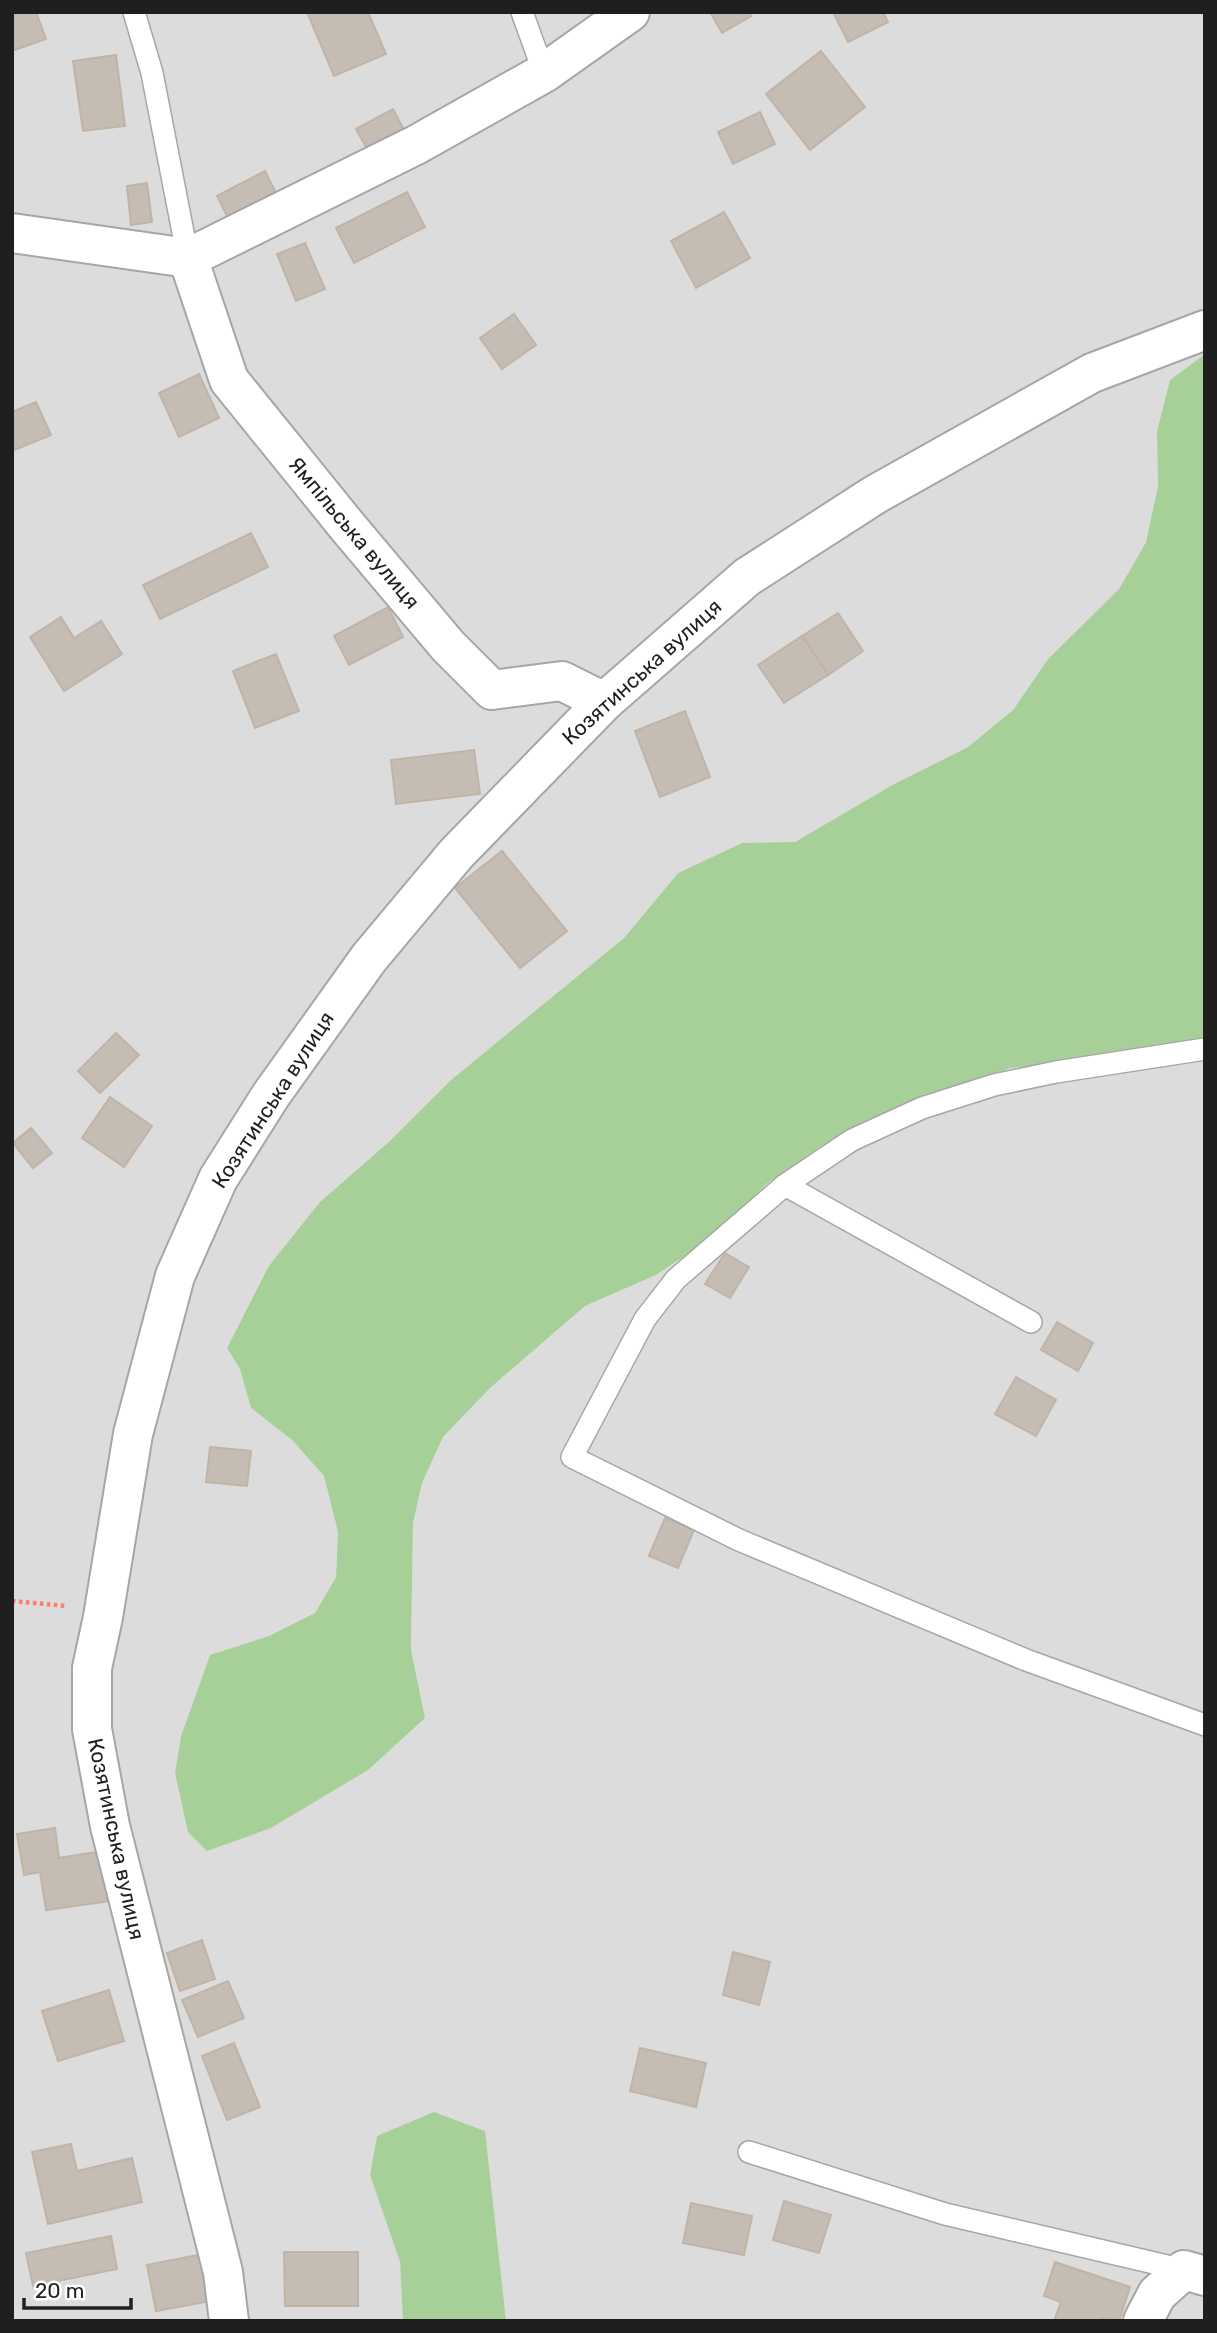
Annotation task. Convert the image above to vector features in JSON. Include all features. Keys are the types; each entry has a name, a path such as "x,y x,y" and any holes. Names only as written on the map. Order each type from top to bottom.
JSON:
{"street":[{"path":"12,233 188,258 416,145 544,73 630,12"},
{"name":"Ямпільська вулиця","path":"188,258 229,380 448,646 492,690 562,681 604,702"},
{"name":"Козятинська вулиця","path":"229,2321 223,2272 110,1826 92,1728 92,1668 133,1434 175,1276 218,1179 271,1096 369,958 456,854 604,702 747,577 876,494 1092,373 1205,330"},
{"path":"1143,2321 1157,2294 1194,2273"}],"lane":[{"path":"134,12 152,73 188,258"},
{"path":"522,12 544,73"},
{"path":"1205,1049 1056,1072 994,1085 922,1108 852,1140 785,1185 676,1279 646,1320 572,1457 739,1540 1026,1660 1205,1725"},
{"path":"785,1185 1031,1321"},
{"path":"749,2152 945,2214 1194,2273"}],"path":[{"path":"12,1601 67,1606"}],"shaded area":[{"path":"12,12 1205,12 1205,354 1170,380 1157,431 1158,486 1146,541 1119,589 1048,659 1013,710 968,747 894,784 795,842 742,843 678,873 624,938 451,1080 268,1266 227,1348 240,1369 251,1408 292,1440 324,1476 338,1532 336,1577 315,1613 269,1636 210,1655 181,1736 175,1773 188,1832 425,1718 411,1650 413,1523 422,1483 442,1437 490,1388 585,1306 656,1275 718,1234 765,1185 821,1146 872,1124 1010,1068 1205,1049 1205,2321 506,2321 499,2267 377,2136 370,2175 400,2262 403,2321 12,2321"}],"green space":[{"path":"1205,354 1205,1049 1010,1068 872,1124 821,1146 765,1185 718,1234 656,1275 585,1306 490,1388 443,1437 422,1483 413,1523 411,1650 425,1718 368,1770 271,1828 207,1851 188,1832 175,1773 181,1736 210,1655 269,1636 315,1613 336,1577 338,1532 324,1476 292,1440 251,1408 240,1369 227,1348 268,1267 320,1202 390,1141 451,1080 624,938 678,873 742,843 795,842 894,784 968,747 1013,710 1048,659 1119,589 1146,542 1158,486 1157,431 1170,380"},
{"path":"434,2112 485,2131 506,2321 403,2321 400,2262 370,2175 377,2136"}],"building":[{"path":"12,12 36,12 46,39 12,51"},
{"path":"307,12 368,12 386,54 334,76"},
{"path":"710,12 749,12 751,16 722,33"},
{"path":"883,12 888,22 848,42 834,14"},
{"path":"821,51 865,107 810,150 766,94"},
{"path":"116,55 125,126 83,131 73,61"},
{"path":"393,109 404,130 367,149 356,129"},
{"path":"760,112 775,144 733,164 718,132"},
{"path":"265,171 280,201 232,226 217,196"},
{"path":"147,183 152,222 131,225 127,186"},
{"path":"407,192 425,227 354,263 336,228"},
{"path":"724,212 750,258 696,288 671,241"},
{"path":"305,243 325,289 296,301 277,254"},
{"path":"514,314 536,345 502,369 480,338"},
{"path":"199,374 219,418 179,437 159,393"},
{"path":"36,402 51,435 12,451 12,412"},
{"path":"251,533 268,567 160,619 143,585"},
{"path":"388,607 403,637 349,665 334,636"},
{"path":"838,613 863,651 828,675 802,636"},
{"path":"61,617 74,638 101,621 122,654 64,691 30,637"},
{"path":"802,636 828,675 784,703 758,665"},
{"path":"276,654 299,711 255,728 233,671"},
{"path":"685,711 710,777 660,797 635,731"},
{"path":"474,750 480,794 396,804 391,760"},
{"path":"502,851 567,931 520,968 455,888"},
{"path":"116,1033 139,1055 100,1093 78,1071"},
{"path":"110,1097 152,1126 124,1167 82,1138"},
{"path":"31,1128 52,1153 33,1168 13,1143"},
{"path":"725,1253 749,1267 730,1298 705,1284"},
{"path":"1057,1322 1093,1343 1078,1371 1041,1350"},
{"path":"1016,1377 1056,1400 1036,1436 995,1414"},
{"path":"210,1447 251,1451 247,1486 206,1482"},
{"path":"665,1518 694,1530 678,1568 649,1556"},
{"path":"55,1828 59,1858 103,1851 111,1901 46,1910 40,1872 24,1875 17,1834"},
{"path":"202,1940 215,1979 180,1991 167,1953"},
{"path":"733,1952 770,1962 759,2005 723,1995"},
{"path":"228,1981 244,2018 198,2037 182,2000"},
{"path":"109,1990 124,2041 58,2061 42,2011"},
{"path":"234,2043 260,2107 227,2120 202,2056"},
{"path":"640,2048 706,2063 696,2107 630,2091"},
{"path":"71,2144 77,2171 132,2158 142,2202 48,2224 32,2152"},
{"path":"784,2201 831,2215 819,2253 773,2240"},
{"path":"691,2203 752,2216 744,2255 683,2243"},
{"path":"111,2236 117,2269 33,2286 26,2253"},
{"path":"284,2252 358,2252 358,2306 285,2306"},
{"path":"203,2254 211,2301 156,2311 147,2265"},
{"path":"1055,2262 1130,2287 1119,2321 1101,2318 1100,2321 1054,2321 1061,2302 1044,2296"}]}
